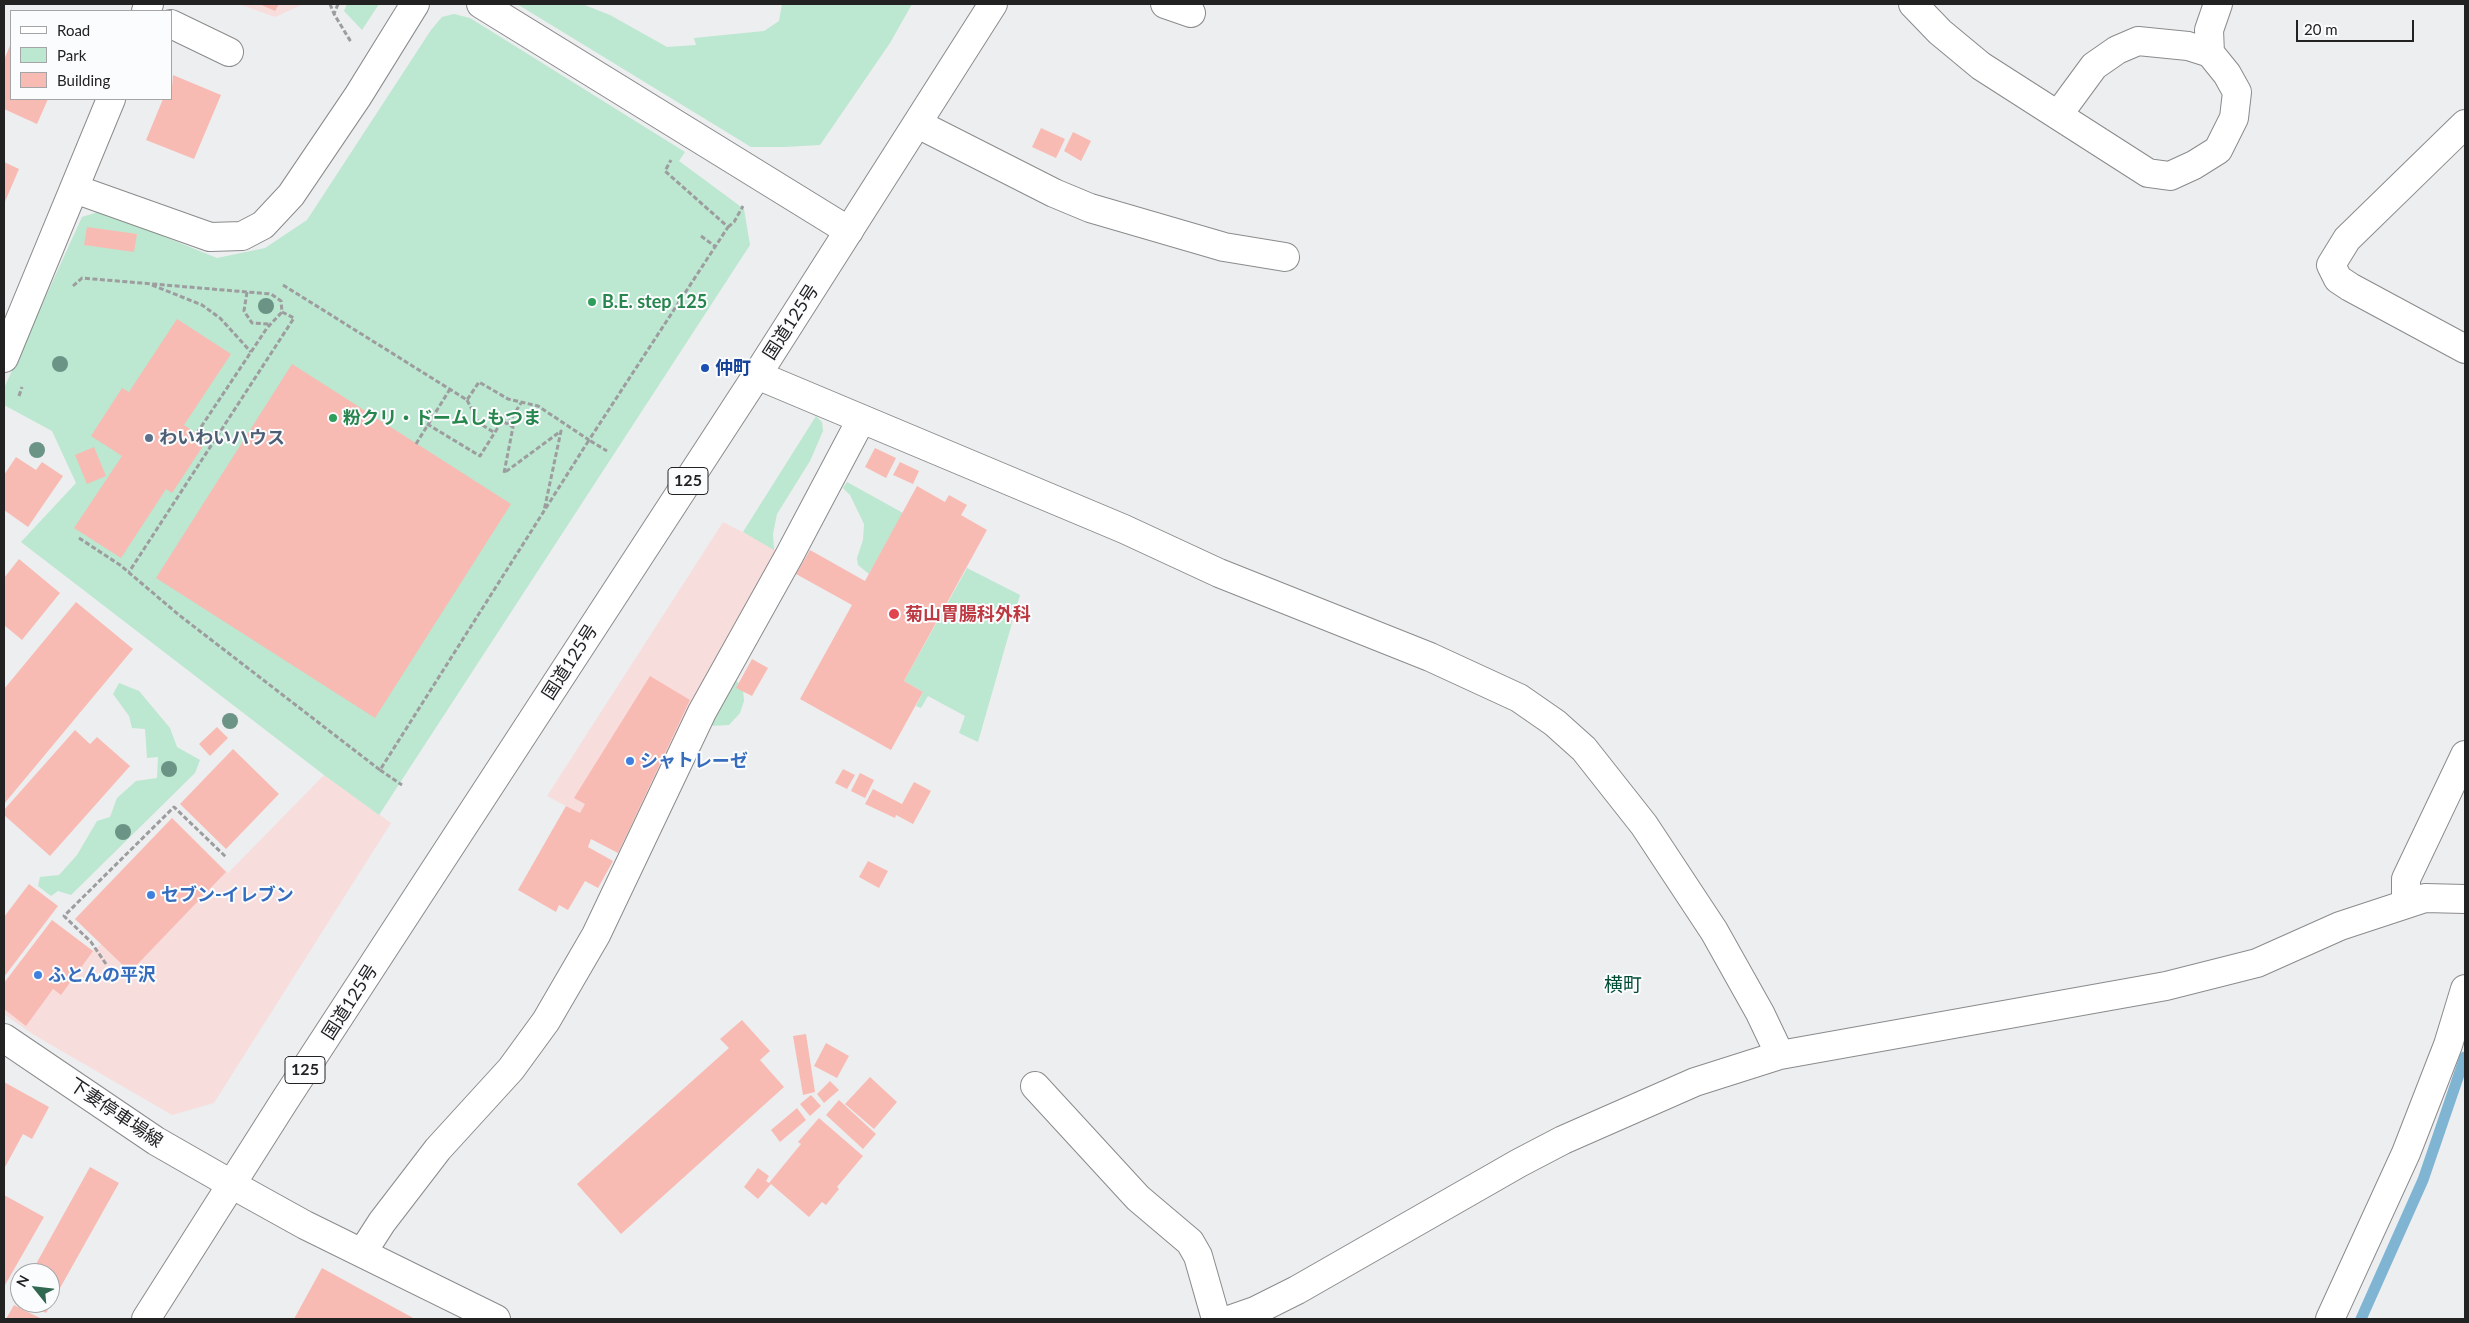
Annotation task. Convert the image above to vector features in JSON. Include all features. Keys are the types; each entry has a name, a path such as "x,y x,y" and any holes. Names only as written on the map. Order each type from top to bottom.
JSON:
{"main road":[{"path":"75,189 210,237 242,236 263,224 296,187 358,96 415,4"},
{"path":"482,4 850,231"},
{"name":"国道125号","path":"146,1319 231,1184 757,376 993,4"},
{"path":"1166,4 1191,13"},
{"path":"1913,4 1940,32 1981,66 2148,173 2170,176 2194,165 2218,150 2234,118 2237,92 2210,53 2209,30 2218,4"},
{"path":"172,24 229,52"},
{"path":"2058,115 2094,66 2117,50 2138,41 2188,46 2210,53"},
{"path":"4,358 14,306 75,189 111,100"},
{"path":"918,124 1054,193 1090,208 1224,247 1286,257"},
{"path":"2465,124 2347,239 2331,265 2338,279 2350,287 2465,349"},
{"path":"757,376 1124,529 1219,573 1430,657 1504,691 1533,708 1555,723 1584,749 1644,824 1714,931 1760,1013 1780,1054"},
{"path":"362,1252 382,1222 438,1149 511,1069 551,1013 596,935 702,712 789,556 861,420"},
{"path":"2406,904 2406,879 2465,755"},
{"path":"1232,1319 1255,1311 1297,1290 1518,1163 1563,1140 1695,1082 1780,1054 2166,986 2257,963 2340,926 2425,898 2465,899"},
{"path":"2330,1319 2406,1153 2448,1045 2465,989"},
{"name":"下妻停車場線","path":"4,1038 156,1141 231,1184 496,1319"},
{"path":"1036,1086 1138,1198 1190,1242 1198,1256 1216,1319"}],"path":[{"path":"330,4 354,46"},
{"path":"334,14 338,4"},
{"path":"672,158 665,170 728,227"},
{"path":"380,770 544,514 589,440 743,206"},
{"path":"701,236 716,246"},
{"path":"71,288 82,278 271,294 281,301 282,312"},
{"path":"148,283 202,305 220,318 251,352"},
{"path":"283,285 467,400 479,423 495,433"},
{"path":"246,292 244,311 252,323 269,324"},
{"path":"197,433 269,324 282,312"},
{"path":"129,572 294,318 282,312"},
{"path":"18,396 26,379"},
{"path":"467,400 479,382 508,400 538,406 607,451"},
{"path":"416,444 450,389"},
{"path":"508,424 521,402"},
{"path":"428,424 480,456 502,421 513,427 504,474 561,431"},
{"path":"544,514 561,431 565,424"},
{"path":"79,538 129,572 179,615 402,785"},
{"path":"106,964 91,942 64,916 174,807 226,858"}],"shaded area":[{"path":"239,4 304,4 275,17"},
{"path":"723,522 789,556 639,845 547,796"},
{"path":"324,775 391,823 214,1103 172,1115 34,1035 4,1014 4,983 52,920 93,951 101,944 75,919 172,818 228,873"}],"green space":[{"path":"347,4 379,4 362,30 344,11"},
{"path":"517,4 582,4 610,15 667,47 696,45 694,38 764,31 779,21 782,4 912,4 890,43 820,145 751,147"},
{"name":"粉クリ・ドームしもつま","path":"454,14 470,18 685,152 679,161 744,209 750,245 379,815 324,775 21,542 76,483 52,431 4,405 4,388 82,217 101,211 217,258 265,248 307,220 431,30 442,17"},
{"path":"816,416 822,422 823,431 810,461 777,514 773,534 774,550 743,532"},
{"path":"847,482 903,513 869,574 858,565 857,558 863,540 864,524 850,495 843,488"},
{"path":"967,568 1020,595 978,742 959,733 965,716 928,696 921,708 916,706 923,692 904,681"},
{"path":"733,676 743,689 744,701 740,713 729,725 709,726"},
{"path":"119,683 139,691 170,728 177,747 200,760 195,773 71,895 58,891 51,896 38,886 40,877 59,875 77,855 97,821 110,817 117,798 136,781 157,778 158,757 147,758 145,729 132,728 129,716 113,694"}],"building":[{"path":"259,4 279,4 275,11"},
{"path":"10,45 10,100 48,100 37,124 4,109 4,60"},
{"path":"173,75 221,95 194,159 146,140 163,100 172,100"},
{"path":"1041,128 1065,139 1056,158 1032,147"},
{"path":"1073,132 1091,141 1081,161 1064,151"},
{"path":"4,162 19,169 4,204"},
{"path":"87,227 137,234 134,252 84,245"},
{"name":"わいわいハウス","path":"177,319 231,354 184,425 207,440 172,493 166,489 121,558 74,528 122,456 91,436 122,388 129,392"},
{"path":"292,364 511,504 375,718 156,578"},
{"path":"94,447 106,476 87,484 75,455"},
{"path":"875,448 896,458 886,478 865,467"},
{"path":"16,457 36,470 42,462 63,476 28,527 4,510 4,475"},
{"path":"900,462 919,471 913,484 893,475"},
{"path":"917,486 945,502 949,495 967,505 961,515 987,530 904,681 923,692 891,750 800,699 852,605 796,574 810,550 865,581"},
{"path":"19,559 60,593 22,640 4,625 4,578"},
{"path":"76,602 133,649 4,804 4,689"},
{"path":"752,659 768,668 752,696 736,688"},
{"path":"650,676 690,700 618,853 591,839 588,847 613,861 598,888 585,881 568,910 559,905 556,912 518,890 566,806 580,813 585,804 574,798"},
{"path":"217,727 228,738 210,756 199,744"},
{"path":"75,730 90,744 97,737 130,766 50,856 4,815 4,810"},
{"path":"233,749 279,794 226,849 180,804"},
{"path":"843,769 855,775 847,789 835,783"},
{"path":"860,773 874,780 865,798 851,791"},
{"path":"914,782 931,791 913,824 896,815 895,818 865,804 873,789 902,804"},
{"name":"セブン-イレブン","path":"172,818 226,872 130,972 75,919"},
{"path":"868,861 888,871 879,888 859,877"},
{"path":"29,884 58,906 4,977 4,917"},
{"path":"52,920 93,951 61,995 53,989 26,1026 4,1009 4,983"},
{"path":"742,1020 770,1051 760,1060 784,1087 621,1234 577,1184 729,1048 720,1039"},
{"path":"806,1034 815,1092 803,1095 793,1036"},
{"path":"826,1043 849,1056 837,1078 814,1066"},
{"path":"870,1077 897,1102 874,1129 845,1104"},
{"path":"830,1081 839,1090 824,1103 817,1094"},
{"path":"4,1082 49,1107 32,1139 23,1134 4,1169"},
{"path":"811,1095 821,1106 810,1116 800,1104"},
{"path":"839,1100 876,1134 863,1149 826,1115"},
{"path":"797,1108 806,1120 780,1142 771,1130"},
{"path":"819,1118 863,1156 837,1187 839,1189 826,1205 822,1202 809,1217 771,1184 758,1199 744,1187 758,1168 769,1176 766,1181 769,1183 801,1144 798,1142"},
{"path":"90,1167 119,1183 60,1288 60,1263 37,1263"},
{"path":"4,1195 44,1217 18,1263 10,1263 10,1276 4,1284"},
{"path":"322,1268 415,1319 294,1319"},
{"path":"10,1312 30,1313 42,1319 6,1319"}],"waterway":[{"path":"2361,1319 2423,1180 2465,1057"}],"place":[{"name":"B.E. step 125","path":"592,302"},
{"name":"仲町","path":"705,368"},
{"name":"粉クリ・ドームしもつま","path":"333,418"},
{"name":"わいわいハウス","path":"149,438"},
{"name":"菊山胃腸科外科","path":"894,614"},
{"name":"シャトレーゼ","path":"630,761"},
{"name":"セブン-イレブン","path":"151,895"},
{"name":"ふとんの平沢","path":"38,975"}],"district":[{"name":"横町","path":"1623,985"}]}
